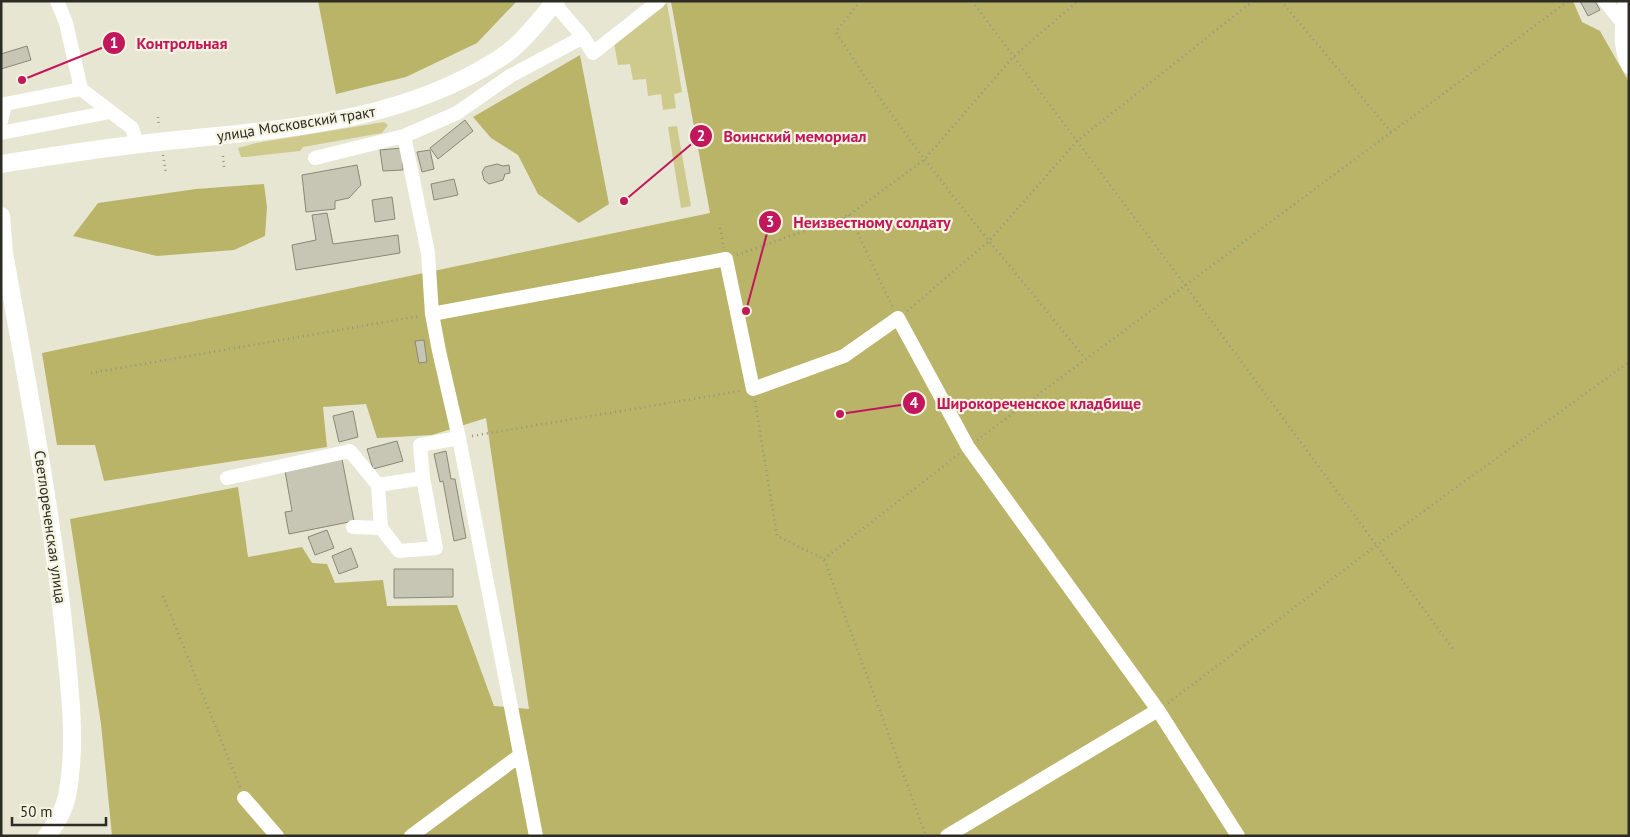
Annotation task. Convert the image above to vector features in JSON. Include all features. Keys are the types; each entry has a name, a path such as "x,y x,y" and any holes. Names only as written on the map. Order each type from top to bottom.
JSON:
{"main road":[{"name":"улица Московский тракт","path":"1,164 134,136 263,132 349,118 417,100 448,88 499,59 521,41 555,2"},
{"name":"Светлореченская улица","path":"1,216 4,253 49,509 68,674 73,736 71,768 67,798 51,832"}],"street":[{"path":"57,1 66,23 81,88 110,112 134,136"},
{"path":"555,2 583,37 593,53 659,1"},
{"path":"1605,1 1622,22"},
{"path":"1625,1 1622,22 1622,54 1629,67"},
{"path":"314,158 404,136 457,113 510,76 583,37"},
{"path":"1,121 3,100 81,88"},
{"path":"1,133 110,112"},
{"path":"404,136 428,253 432,314 459,438 536,836"},
{"path":"432,314 726,259 753,389 844,356 898,318 968,448 1158,710 1238,836"},
{"path":"227,478 350,451 378,485 381,528 399,551 436,548 423,478 420,445 459,438"},
{"path":"378,485 423,478"},
{"path":"353,527 381,528"},
{"path":"948,836 1158,710"},
{"path":"411,836 519,756"},
{"path":"244,798 277,836"}],"path":[{"path":"860,1 836,32 872,90 924,160 1085,358"},
{"path":"972,1 1185,285 1453,649"},
{"path":"720,228 726,259 849,215 924,160 1013,57 1078,1"},
{"path":"849,215 898,318 989,241 1077,142 1253,1"},
{"path":"1281,1 1392,132"},
{"path":"824,559 1085,358 1568,1"},
{"path":"223,156 224,167"},
{"path":"91,373 432,314"},
{"path":"1158,710 1377,545 1629,362"},
{"path":"459,438 753,389 777,536 824,559 926,836"},
{"path":"163,596 244,798"}],"shaded area":[{"path":"318,1 517,1 477,43 406,77 336,94"},
{"path":"1573,1 1582,22 1600,31 1629,82 1629,836 112,836 101,724 70,519 238,487 248,557 302,547 312,563 327,564 335,583 383,580 387,606 457,605 494,706 529,709 486,418 432,435 377,438 366,404 323,407 327,447 104,481 95,445 57,445 42,353 710,213 671,2"},
{"path":"667,3 682,92 674,94 676,108 663,110 661,94 648,96 646,79 633,80 630,64 618,65 614,43 639,21"},
{"path":"580,55 609,204 579,223 538,194 518,155 491,138 473,117"},
{"path":"384,122 388,125 382,133 303,147 300,151 241,157 238,148 256,143"},
{"path":"677,126 691,206 681,208 668,127"},
{"path":"264,184 267,207 265,236 234,250 157,256 73,236 98,203 196,189"}],"building":[{"path":"1580,1 1595,1 1600,10 1588,16"},
{"path":"27,46 31,60 1,69 1,54"},
{"path":"465,120 473,131 438,159 430,148"},
{"path":"402,148 403,170 383,171 380,150"},
{"path":"430,150 434,169 422,172 417,152"},
{"path":"497,164 509,165 510,173 505,174 503,180 489,184 484,180 482,172 485,167"},
{"path":"357,165 361,185 349,198 335,201 335,209 306,212 302,175"},
{"path":"454,179 458,195 434,200 431,184"},
{"path":"392,197 395,219 375,222 372,200"},
{"path":"327,213 333,244 398,235 400,253 296,270 292,245 316,240 312,215"},
{"path":"424,340 427,362 419,363 415,341"},
{"path":"353,411 358,437 339,442 333,416"},
{"path":"397,441 403,461 373,469 367,449"},
{"path":"446,451 451,479 455,479 466,538 454,541 443,481 440,482 434,454"},
{"path":"342,459 354,521 289,534 285,512 292,511 285,471"},
{"path":"327,530 334,548 315,555 308,537"},
{"path":"351,548 358,567 339,574 332,556"},
{"path":"394,569 453,569 453,597 394,598"}],"place":[{"name":"Контрольная","path":"22,80"},
{"name":"Воинский мемориал","path":"624,201"},
{"name":"Неизвестному солдату","path":"746,311"},
{"name":"Широкореченское кладбище","path":"840,414"}]}
